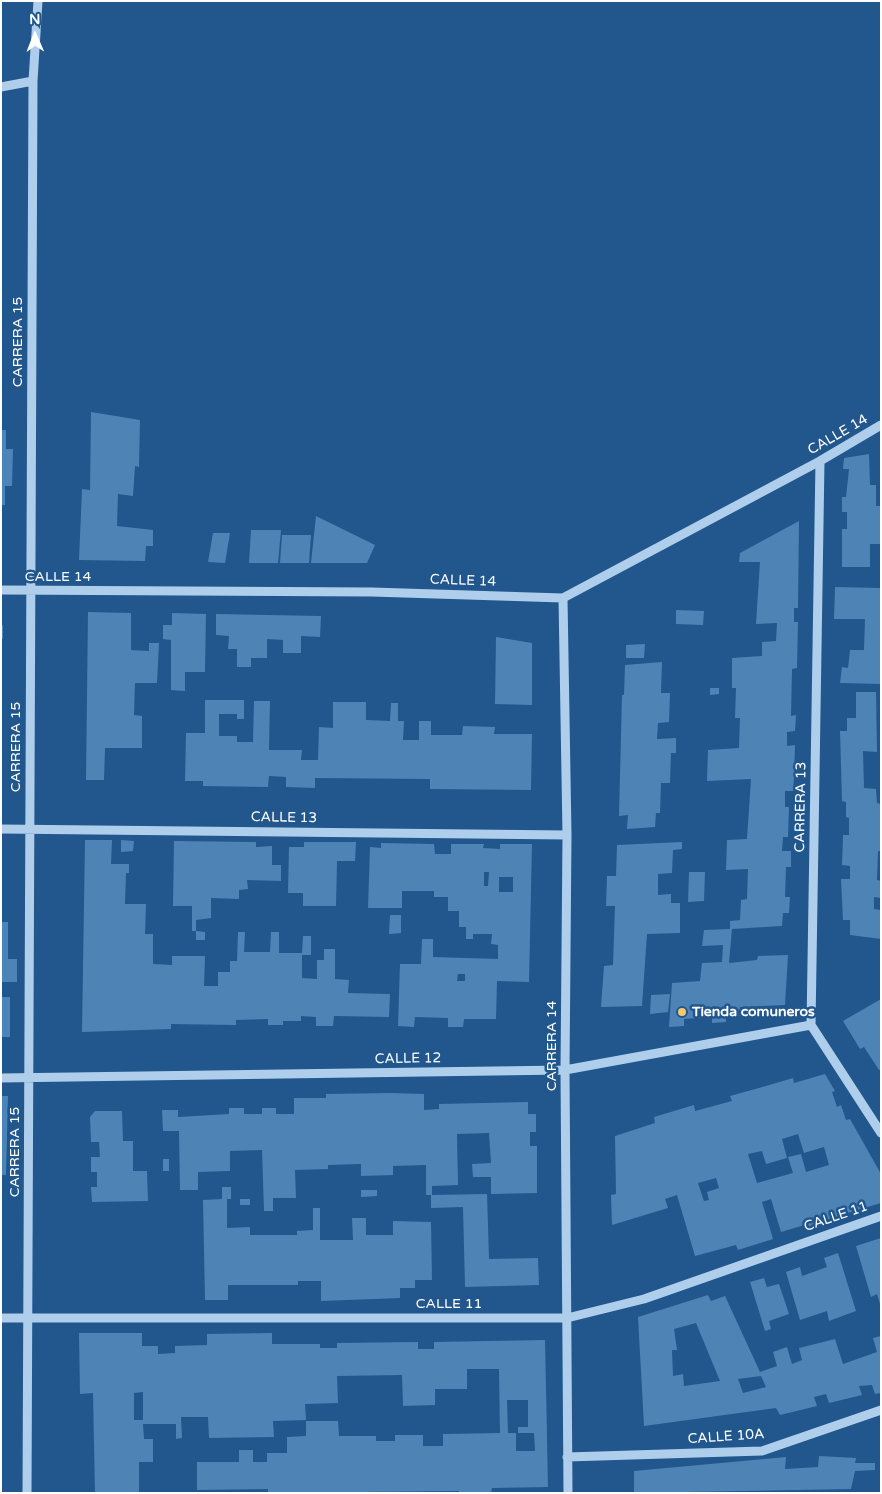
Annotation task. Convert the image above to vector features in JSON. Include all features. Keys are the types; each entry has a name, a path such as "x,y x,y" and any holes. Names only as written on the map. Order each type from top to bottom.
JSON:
{"street":[{"name":"CARRERA 15","path":"27,1493 33,81 38,1"},
{"path":"1,87 33,81"},
{"name":"CALLE 14","path":"1,590 372,592 563,598 820,461 881,426"},
{"name":"CARRERA 13","path":"811,1025 820,461"},
{"name":"CARRERA 14","path":"563,598 567,834 565,1070 568,1493"},
{"name":"CALLE 13","path":"1,829 567,834"},
{"path":"811,1025 881,1133"},
{"name":"CALLE 12","path":"1,1078 565,1070 811,1025"},
{"name":"CALLE 11","path":"1,1318 568,1318 644,1299 881,1216"},
{"name":"CALLE 10A","path":"567,1457 762,1452 881,1410"}],"building":[{"path":"91,412 140,420 139,467 135,466 133,496 118,494 117,526 153,530 153,546 146,546 145,561 79,560 82,489 90,490"},
{"path":"1,430 6,430 6,449 13,449 12,486 5,486 5,505 1,505"},
{"path":"869,454 870,485 876,485 876,506 881,506 881,544 870,544 870,567 842,567 842,529 847,529 847,512 842,512 842,497 846,497 849,469 843,469 844,458"},
{"path":"316,516 375,545 367,563 311,563"},
{"path":"799,521 798,608 794,608 794,622 798,622 797,668 792,669 791,716 796,715 795,731 787,732 787,746 795,745 794,777 793,791 785,791 785,807 789,807 788,837 783,837 782,851 791,851 791,867 786,867 785,897 790,897 789,913 783,913 782,926 732,929 729,963 757,960 758,956 788,955 785,1005 740,1007 740,1016 726,1018 726,1022 712,1023 712,1017 684,1019 684,1026 669,1027 672,983 700,981 702,963 722,962 723,945 702,946 704,930 730,929 730,921 740,920 741,900 747,899 748,869 726,870 727,840 747,839 751,779 707,781 708,750 739,748 740,718 735,718 736,688 732,688 732,658 762,656 762,642 776,641 777,623 756,624 760,562 739,562 740,553"},
{"path":"251,530 281,530 278,563 249,563"},
{"path":"213,533 230,533 225,563 208,562"},
{"path":"282,535 311,535 309,563 280,563"},
{"path":"835,587 881,588 881,684 840,683 842,667 848,668 850,650 864,650 865,619 834,619"},
{"path":"676,610 704,611 703,625 676,624"},
{"path":"88,612 131,613 131,650 149,651 149,643 159,643 157,683 135,683 134,715 142,716 142,748 105,748 104,780 86,780"},
{"path":"172,613 206,614 205,672 185,672 185,691 171,690 171,640 163,639 163,625 172,625"},
{"path":"216,614 321,616 320,637 301,636 301,653 283,653 283,640 267,639 267,658 251,658 251,667 237,667 237,649 228,649 229,636 216,635"},
{"path":"1,625 3,625 3,639 1,639"},
{"path":"496,637 532,643 532,705 495,704"},
{"path":"645,644 644,658 626,658 626,645"},
{"path":"662,662 661,693 670,693 669,722 658,723 657,739 676,738 676,753 671,753 670,783 661,783 660,813 656,813 655,827 627,829 628,815 619,816 622,695 624,695 625,665"},
{"path":"710,688 719,688 719,694 710,695"},
{"path":"856,692 876,692 877,752 863,751 864,788 876,789 877,803 881,804 881,851 878,851 877,880 881,881 881,898 874,897 874,909 881,910 881,939 850,935 850,920 843,920 841,879 850,879 850,866 842,865 843,835 849,835 849,818 846,817 846,802 842,801 840,731 847,731 847,718 856,718"},
{"path":"205,700 244,700 244,719 237,719 237,714 219,714 219,736 237,736 237,742 253,742 254,701 270,701 269,750 302,750 301,760 318,760 319,727 333,728 333,702 366,702 366,720 390,721 391,703 398,703 398,721 404,721 403,740 419,740 419,721 431,721 431,735 462,735 463,726 495,727 494,734 532,734 531,790 430,789 430,779 315,778 315,788 286,787 286,777 269,776 268,787 203,786 203,781 185,781 186,733 205,733"},
{"path":"85,840 112,840 111,864 129,864 129,873 126,873 125,904 146,904 145,934 153,934 153,964 172,965 172,956 205,956 204,986 218,986 218,972 230,972 230,961 237,961 238,932 245,932 244,952 270,952 271,932 279,932 279,953 302,953 303,936 311,936 311,955 302,955 302,978 317,979 317,960 324,960 324,949 335,949 335,979 349,980 348,993 390,994 389,1017 334,1016 333,1026 316,1026 316,1017 301,1016 301,1021 283,1021 283,1025 268,1025 268,1019 236,1020 236,1025 171,1024 171,1029 82,1032"},
{"path":"121,840 134,841 133,851 121,852"},
{"path":"174,841 256,842 256,847 272,846 272,865 281,865 281,881 247,880 248,889 239,890 239,899 211,898 211,918 196,920 196,931 192,931 192,906 173,906"},
{"path":"304,842 356,842 355,861 337,861 336,906 303,906 303,893 288,893 289,847 304,847"},
{"path":"682,842 682,849 673,850 672,873 658,874 658,895 671,894 671,903 680,903 680,933 647,934 642,1006 601,1007 604,966 613,965 615,906 606,906 607,876 616,876 617,845"},
{"path":"381,843 434,844 435,854 451,854 451,844 484,844 483,848 500,849 500,844 532,844 529,982 497,981 496,1019 464,1019 463,1027 448,1027 448,1018 415,1017 414,1027 398,1026 400,964 421,964 422,939 433,939 433,957 498,959 498,945 491,944 492,934 473,934 473,939 466,939 466,927 459,927 459,911 448,911 448,897 434,897 434,891 402,891 402,908 368,908 370,847 381,848","holes":["484,872 489,872 488,886 484,886","499,877 513,877 513,892 499,892","458,974 465,974 465,981 457,981"]},
{"path":"689,872 705,872 704,901 688,902"},
{"path":"390,915 401,915 401,933 389,934"},
{"path":"1,922 8,922 8,959 17,959 17,982 1,982"},
{"path":"196,931 205,932 205,940 196,940"},
{"path":"670,994 668,1012 650,1014 651,995"},
{"path":"1,997 10,997 10,1037 1,1037"},
{"path":"881,999 881,1069 879,1070 864,1047 860,1049 843,1021"},
{"path":"825,1074 835,1091 832,1092 837,1107 841,1105 846,1120 850,1119 881,1174 881,1203 844,1214 845,1218 809,1229 808,1224 781,1232 771,1199 762,1202 773,1239 738,1250 736,1245 695,1256 677,1195 665,1199 668,1208 612,1225 611,1195 616,1194 615,1136 655,1123 654,1117 694,1105 695,1111 732,1101 730,1096 793,1078 794,1083","holes":["798,1134 804,1153 824,1147 829,1165 806,1172 801,1154 788,1157 793,1173 757,1183 748,1154 762,1151 766,1164 787,1158 782,1139","716,1178 719,1188 707,1192 709,1200 704,1201 698,1183"]},
{"path":"326,1094 424,1094 424,1110 439,1109 439,1104 528,1102 528,1114 536,1114 536,1132 530,1132 530,1146 537,1146 537,1193 491,1194 491,1177 473,1177 472,1164 491,1163 489,1133 457,1134 458,1185 432,1186 432,1195 426,1195 426,1165 393,1166 393,1175 361,1176 361,1164 328,1165 328,1169 295,1170 296,1198 273,1198 273,1211 264,1211 262,1150 230,1151 230,1171 198,1172 198,1190 180,1190 179,1131 163,1131 162,1110 178,1110 178,1117 229,1114 229,1108 244,1108 244,1114 262,1114 262,1108 276,1108 276,1114 294,1114 294,1098 326,1098"},
{"path":"1,1096 8,1096 6,1175 1,1175"},
{"path":"95,1111 122,1111 123,1141 133,1141 133,1171 147,1171 148,1201 92,1202 91,1187 97,1187 97,1172 91,1172 91,1157 100,1157 99,1142 91,1142 90,1117"},
{"path":"163,1159 169,1159 169,1171 163,1171"},
{"path":"222,1187 231,1187 231,1199 227,1199 227,1228 250,1227 250,1235 297,1235 297,1231 313,1230 313,1208 320,1208 320,1240 353,1240 352,1218 366,1218 366,1235 393,1235 393,1221 431,1222 432,1280 415,1280 415,1288 400,1288 400,1298 321,1301 321,1281 298,1281 298,1285 228,1285 228,1300 205,1300 203,1200 222,1199"},
{"path":"361,1190 377,1190 377,1196 361,1197"},
{"path":"487,1194 489,1259 538,1258 539,1285 465,1287 463,1207 431,1208 431,1195"},
{"path":"240,1199 250,1199 250,1205 240,1205"},
{"path":"881,1238 880,1304 877,1294 871,1297 856,1246"},
{"path":"838,1253 856,1311 829,1321 827,1311 800,1320 786,1272 800,1267 802,1276 827,1267 824,1258"},
{"path":"764,1278 767,1287 779,1284 789,1314 769,1321 771,1329 765,1331 750,1282"},
{"path":"708,1295 711,1301 725,1296 760,1372 777,1366 773,1352 787,1347 792,1364 802,1360 799,1348 835,1339 843,1364 877,1352 873,1338 881,1336 881,1393 875,1394 872,1385 859,1386 862,1395 829,1403 826,1394 814,1397 817,1406 780,1415 776,1408 644,1426 638,1317","holes":["696,1323 720,1381 684,1386 683,1374 673,1376 672,1350 677,1350 674,1329","761,1376 766,1387 743,1393 738,1379"]},
{"path":"79,1333 142,1333 142,1346 158,1346 158,1354 175,1353 175,1346 207,1345 207,1334 272,1333 272,1344 320,1344 320,1348 337,1348 337,1343 418,1342 418,1349 434,1349 434,1342 545,1340 548,1487 492,1488 491,1493 459,1493 459,1491 268,1493 268,1489 197,1490 197,1462 239,1462 239,1450 253,1450 253,1462 267,1462 267,1453 287,1453 287,1437 306,1436 306,1421 338,1421 339,1436 376,1436 376,1441 395,1441 395,1435 423,1435 423,1446 443,1446 443,1434 500,1433 499,1369 467,1369 467,1389 435,1389 435,1405 403,1406 402,1375 337,1376 338,1403 305,1404 306,1420 273,1421 274,1437 209,1438 208,1417 181,1417 182,1438 176,1439 176,1424 143,1424 144,1439 153,1439 153,1462 139,1462 139,1493 95,1493 93,1393 80,1394","holes":["143,1392 143,1420 134,1420 134,1393","507,1400 528,1400 528,1427 518,1427 518,1433 534,1433 535,1451 516,1451 516,1433 508,1433"]},
{"path":"819,1456 856,1458 855,1463 875,1463 875,1470 855,1471 851,1489 634,1493 634,1471 786,1457 785,1469 818,1467"}],"place":[{"name":"Tienda comuneros","path":"682,1012"}]}
